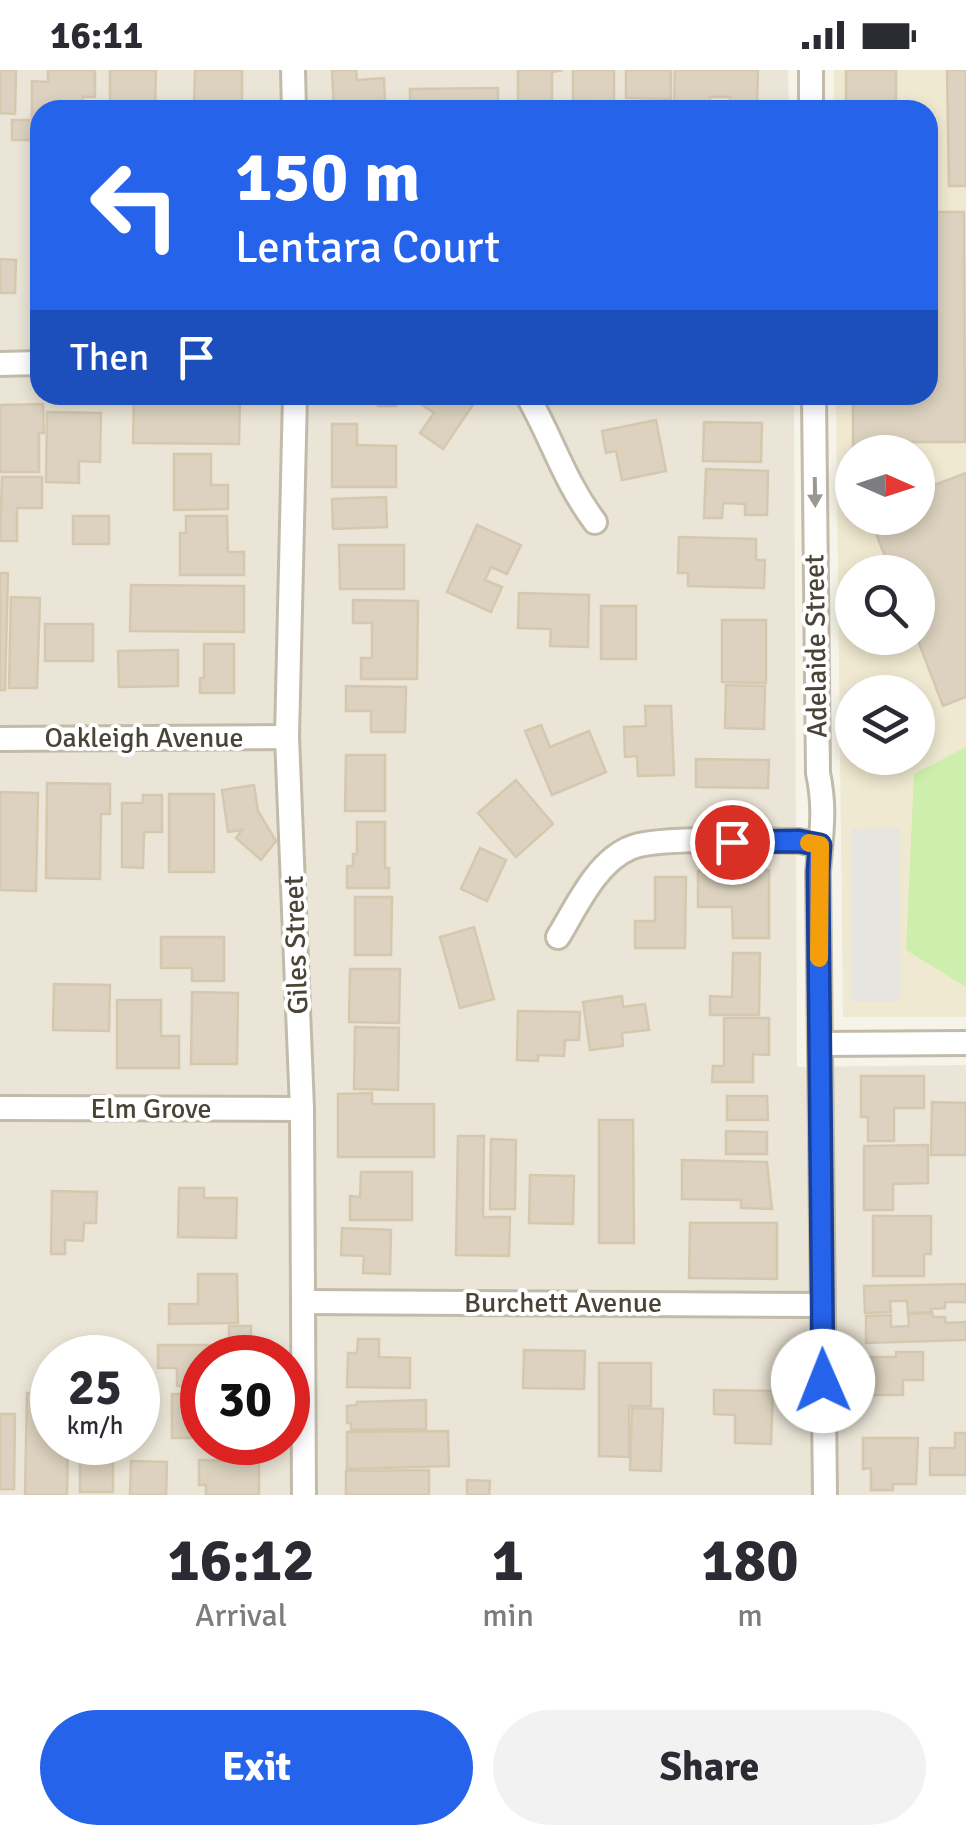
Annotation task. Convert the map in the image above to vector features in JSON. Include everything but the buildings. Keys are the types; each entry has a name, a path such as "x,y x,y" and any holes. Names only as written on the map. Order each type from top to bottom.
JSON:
{"street":[{"path":"293,70 294,100"},
{"path":"811,70 811,100"},
{"path":"0,364 30,363"},
{"name":"Giles Street","path":"295,405 287,737 302,1109 304,1495"},
{"path":"534,405 572,492 595,522"},
{"name":"Adelaide Street","path":"814,405 818,773 825,827 820,845 825,1495"},
{"name":"Oakleigh Avenue","path":"0,739 287,737"},
{"path":"558,937 604,867 629,848 671,842 799,841 820,845"},
{"path":"820,1044 966,1043"},
{"name":"Elm Grove","path":"0,1108 302,1109"},
{"name":"Burchett Avenue","path":"304,1302 822,1305"}],"shaded area":[{"path":"0,70 788,70 789,100 30,100 30,405 794,405 797,1067 966,1065 966,1495 0,1495"},
{"path":"834,70 966,70 966,1017 843,1017 840,775 935,775 935,675 839,675 839,655 935,655 935,555 838,555 838,535 935,535 935,435 836,435 836,405 938,405 938,100 834,100"},
{"path":"900,828 900,1002 852,1002 852,829"}],"green space":[{"path":"966,747 966,987 906,950 914,775 935,775 935,763"}],"slow traffic":[{"path":"809,843 820,845 819,958"}],"route":[{"path":"732,842 799,841 820,845 823,1381"}]}
